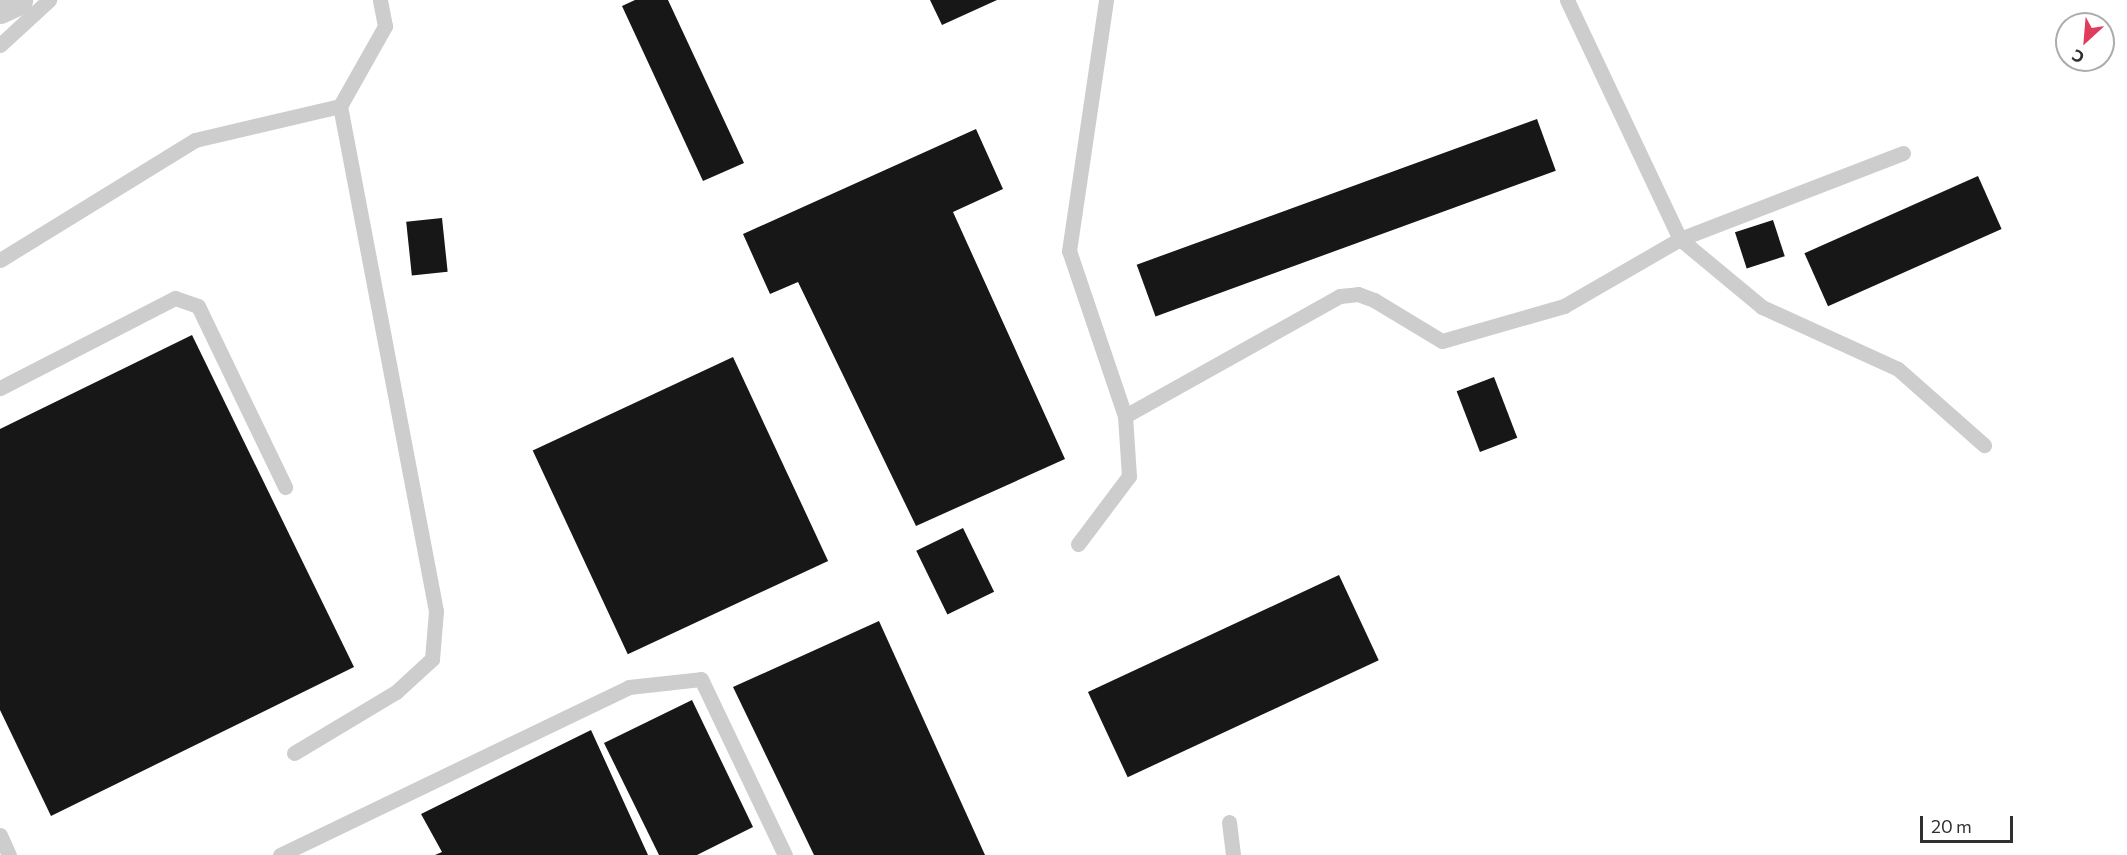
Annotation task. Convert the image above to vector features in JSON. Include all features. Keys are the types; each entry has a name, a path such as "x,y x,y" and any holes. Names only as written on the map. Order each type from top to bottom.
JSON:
{"street":[{"path":"0,8 17,0"}],"lane":[{"path":"0,45 49,0"},
{"path":"294,753 396,692 432,659 436,611 340,106 385,26 380,0"},
{"path":"1078,544 1129,476 1125,416 1069,251 1106,0"},
{"path":"1567,0 1680,239 1762,308 1898,369 1984,445"},
{"path":"0,260 195,140 340,106"},
{"path":"1125,416 1340,296 1358,294 1374,300 1442,341 1564,306 1680,239 1903,153"},
{"path":"0,388 175,298 198,306 285,487"},
{"path":"280,855 629,687 701,679 785,855"},
{"path":"1229,822 1233,855"},
{"path":"0,835 9,855"}],"building":[{"path":"635,0 668,0 744,163 703,181 622,6"},
{"path":"930,0 997,0 942,25"},
{"path":"1537,119 1556,171 1156,316 1137,265"},
{"path":"976,129 1003,189 953,212 1065,459 916,526 798,282 770,294 743,234"},
{"path":"1978,176 2002,229 1828,306 1804,253"},
{"path":"442,218 448,272 412,275 406,222"},
{"path":"1773,220 1785,256 1747,269 1735,232"},
{"path":"192,335 354,667 51,816 0,710 0,429"},
{"path":"733,357 828,561 628,654 533,450"},
{"path":"1494,377 1517,438 1480,452 1457,391"},
{"path":"963,528 994,592 947,615 916,551"},
{"path":"1339,575 1379,660 1128,777 1088,692"},
{"path":"879,621 985,855 814,855 733,687"},
{"path":"692,700 753,827 697,855 659,855 604,743"},
{"path":"591,730 648,855 435,855 442,852 421,814"}]}
